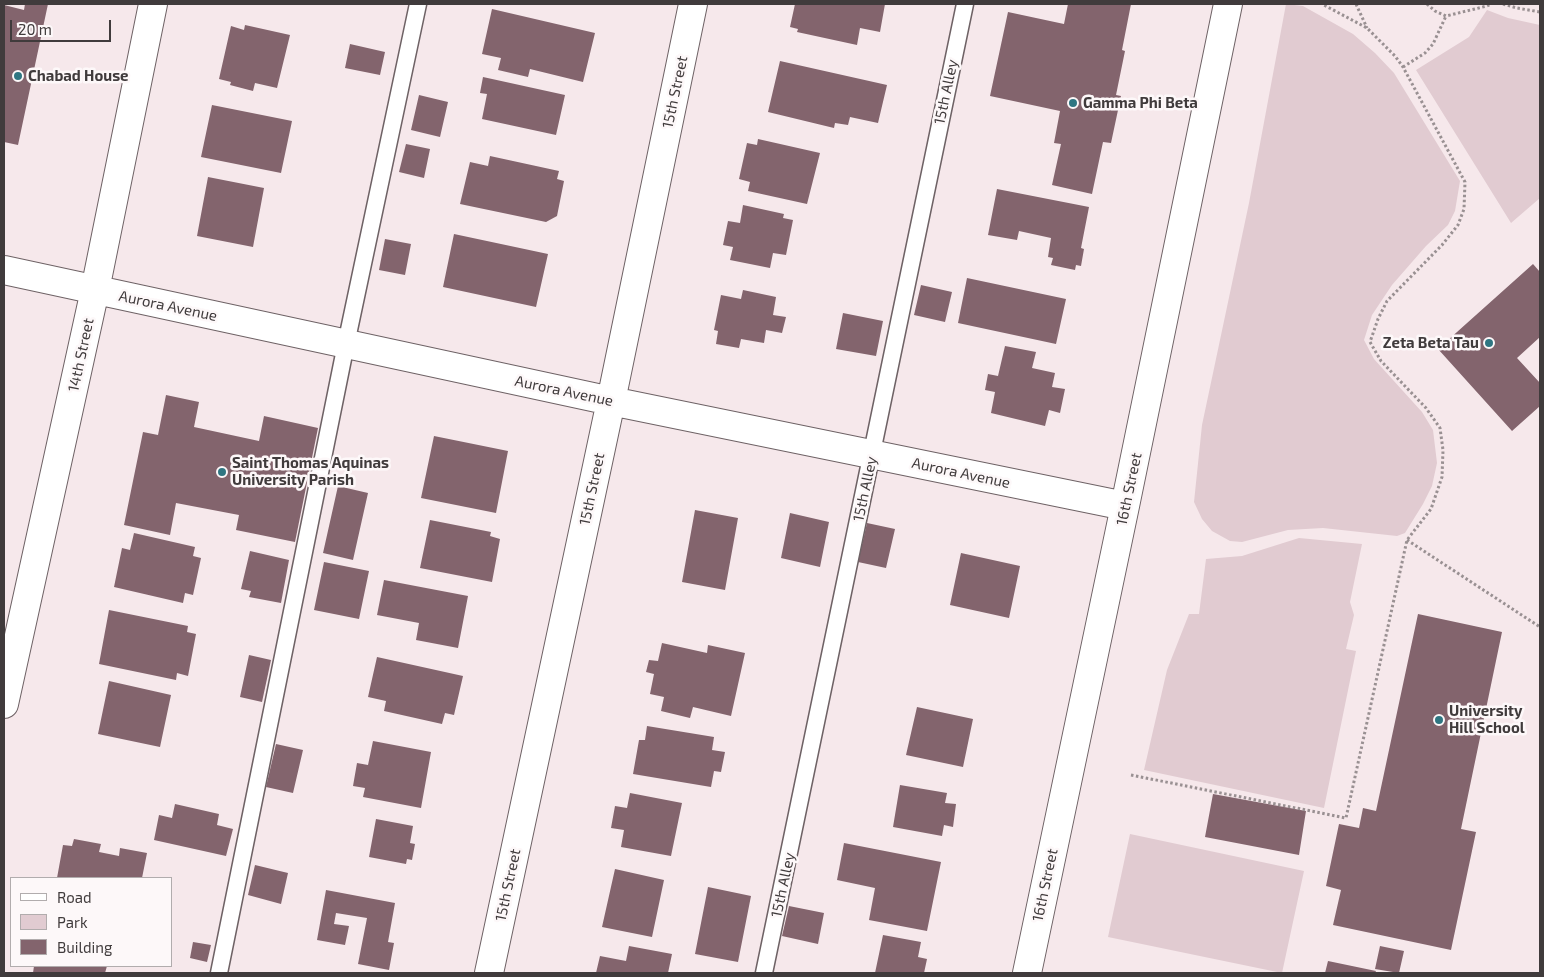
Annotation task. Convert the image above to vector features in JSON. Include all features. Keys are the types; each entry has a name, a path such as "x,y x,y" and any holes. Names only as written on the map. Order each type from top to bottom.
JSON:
{"street":[{"name":"14th Street","path":"4,704 95,290 153,4"},
{"name":"15th Street","path":"489,973 611,401 693,4"},
{"name":"16th Street","path":"1027,973 1228,4"},
{"name":"Aurora Avenue","path":"4,270 611,401 1125,506"}],"lane":[{"path":"219,973 346,344 418,4"},
{"name":"15th Alley","path":"764,973 965,4"}],"path":[{"path":"1131,775 1346,818 1407,540 1431,509 1442,476 1443,450 1440,428 1426,408 1380,361 1370,342 1387,301 1442,245 1458,225 1464,209 1466,196 1465,182 1403,67 1395,56 1367,28 1322,4"},
{"path":"1356,4 1367,28"},
{"path":"1427,4 1434,11 1446,16 1490,4"},
{"path":"1503,4 1540,12"},
{"path":"1403,67 1425,53 1433,44 1446,16"},
{"path":"1407,540 1540,628"}],"green space":[{"path":"1286,4 1303,6 1353,34 1375,53 1394,73 1460,181 1455,211 1448,225 1426,246 1392,285 1372,315 1364,340 1374,359 1422,412 1433,430 1437,463 1432,486 1405,533 1397,536 1323,528 1288,530 1242,542 1230,541 1212,531 1202,519 1194,502 1202,425 1249,203"},
{"path":"1487,10 1508,18 1540,25 1540,198 1511,223 1416,70 1469,37"},
{"path":"1299,538 1362,544 1350,602 1354,615 1346,649 1356,651 1324,808 1144,770 1167,670 1189,614 1199,614 1206,559 1242,556"},
{"path":"1130,834 1304,871 1282,973 1108,937"}],"building":[{"name":"Chabad House","path":"25,4 48,4 18,145 4,142 4,5 24,10"},
{"path":"795,4 885,4 880,32 860,28 857,45 797,32 798,29 790,27"},
{"name":"Gamma Phi Beta","path":"1068,4 1131,4 1122,50 1125,51 1116,95 1121,96 1111,143 1103,142 1092,194 1052,185 1061,144 1054,143 1060,111 990,96 1008,12 1064,24"},
{"path":"492,9 595,33 583,82 530,69 528,77 498,70 501,58 482,54"},
{"path":"245,25 290,35 277,88 255,83 253,91 230,85 231,82 219,79 231,26 244,30"},
{"path":"350,44 385,52 380,75 345,68"},
{"path":"780,61 887,85 878,123 850,117 848,125 835,123 834,128 768,112"},
{"path":"483,77 565,95 556,135 482,119 487,94 480,93"},
{"path":"419,95 448,102 440,137 411,130"},
{"path":"212,105 292,121 281,173 201,157"},
{"path":"758,139 820,153 807,204 748,191 750,182 739,179 747,143 757,145"},
{"path":"406,144 430,149 424,178 399,172"},
{"path":"490,156 559,171 557,179 564,181 557,216 546,222 460,204 470,162 488,166"},
{"path":"208,177 264,188 253,247 197,236"},
{"path":"997,189 1089,207 1081,248 1084,249 1081,266 1076,265 1075,270 1051,265 1053,258 1048,257 1051,238 1019,231 1017,240 988,235"},
{"path":"743,205 784,214 783,218 793,220 786,255 773,253 770,268 730,260 733,247 723,245 728,221 740,223"},
{"path":"454,234 548,254 536,307 443,287"},
{"path":"385,239 411,244 405,275 379,270"},
{"name":"Zeta Beta Tau","path":"1533,264 1540,272 1540,337 1517,358 1540,383 1540,406 1512,431 1438,349"},
{"path":"967,278 1066,299 1056,344 958,323"},
{"path":"921,285 952,292 945,322 914,315"},
{"path":"743,290 776,297 773,315 786,317 782,333 766,330 764,343 741,339 739,348 716,344 718,331 714,330 721,295 741,299"},
{"path":"843,313 883,321 876,356 836,349"},
{"path":"1005,346 1036,352 1032,368 1055,373 1052,387 1065,389 1060,413 1049,410 1045,426 991,413 995,392 985,390 988,374 998,376"},
{"name":"Saint Thomas Aquinas University Parish","path":"166,395 199,402 194,427 259,441 264,416 318,428 295,542 236,530 239,515 176,503 170,535 124,525 143,432 158,435"},
{"path":"434,436 508,451 496,513 421,498"},
{"path":"338,486 368,493 353,560 323,553"},
{"path":"695,510 738,518 725,590 682,582"},
{"path":"790,513 829,522 820,567 781,558"},
{"path":"430,520 491,532 490,536 500,539 492,582 420,568"},
{"path":"867,523 895,529 886,568 858,562"},
{"path":"134,533 195,547 193,556 201,558 193,595 185,593 183,603 114,587 122,548 130,550"},
{"path":"250,551 289,560 281,603 249,597 251,591 241,589"},
{"path":"961,553 1020,566 1009,618 950,605"},
{"path":"324,562 369,571 359,619 314,610"},
{"path":"384,580 468,596 458,648 416,640 419,623 377,615"},
{"path":"109,610 188,626 187,632 196,634 188,676 177,673 176,680 99,664"},
{"name":"University Hill School","path":"1418,614 1502,632 1461,829 1476,832 1451,950 1333,925 1341,890 1326,886 1339,824 1359,828 1363,808 1376,811"},
{"path":"662,643 707,653 708,645 745,653 731,716 693,707 690,718 661,711 664,697 650,694 654,674 646,672 649,660 658,661"},
{"path":"249,655 271,660 262,702 240,697"},
{"path":"377,657 463,676 454,715 445,713 442,724 384,711 386,701 368,697"},
{"path":"109,681 171,695 160,747 98,734"},
{"path":"917,707 973,719 963,767 906,755"},
{"path":"647,726 714,737 712,750 725,752 721,772 714,771 711,787 633,774 639,740 645,740"},
{"path":"373,741 431,752 421,808 363,797 365,788 353,786 357,763 368,765"},
{"path":"276,744 303,750 293,793 266,787"},
{"path":"900,785 947,793 945,803 956,804 953,827 944,825 942,836 893,827"},
{"path":"630,793 682,803 671,856 621,847 624,830 611,828 615,806 627,808"},
{"path":"1213,794 1306,811 1299,855 1205,837"},
{"path":"175,804 219,814 217,825 233,829 226,856 154,840 159,815 172,818"},
{"path":"376,819 413,826 410,843 415,844 412,860 407,859 406,864 369,857"},
{"path":"74,839 101,844 99,852 119,856 120,848 147,853 142,877 57,877 63,845 72,846"},
{"path":"844,843 941,862 927,931 869,920 875,888 837,880"},
{"path":"255,865 288,873 281,904 248,895"},
{"path":"615,869 664,880 652,937 602,927"},
{"path":"708,887 751,896 738,962 695,954"},
{"path":"326,890 395,903 388,942 394,943 389,970 358,964 367,918 336,913 334,924 349,926 345,945 317,940"},
{"path":"789,906 824,913 818,944 782,936"},
{"path":"883,935 921,942 918,957 927,959 924,973 875,973"},
{"path":"193,942 211,945 207,962 190,958"},
{"path":"629,946 672,954 668,973 596,973 600,956 626,961"},
{"path":"1380,946 1404,951 1399,973 1375,969"},
{"path":"1328,961 1376,971 1375,973 1325,973"},
{"path":"34,967 107,967 105,973 33,973"}],"place":[{"name":"Chabad House","path":"18,76"},
{"name":"Gamma Phi Beta","path":"1073,103"},
{"name":"Zeta Beta Tau","path":"1489,343"},
{"name":"Saint Thomas Aquinas University Parish","path":"222,472"},
{"name":"University Hill School","path":"1439,720"}]}
